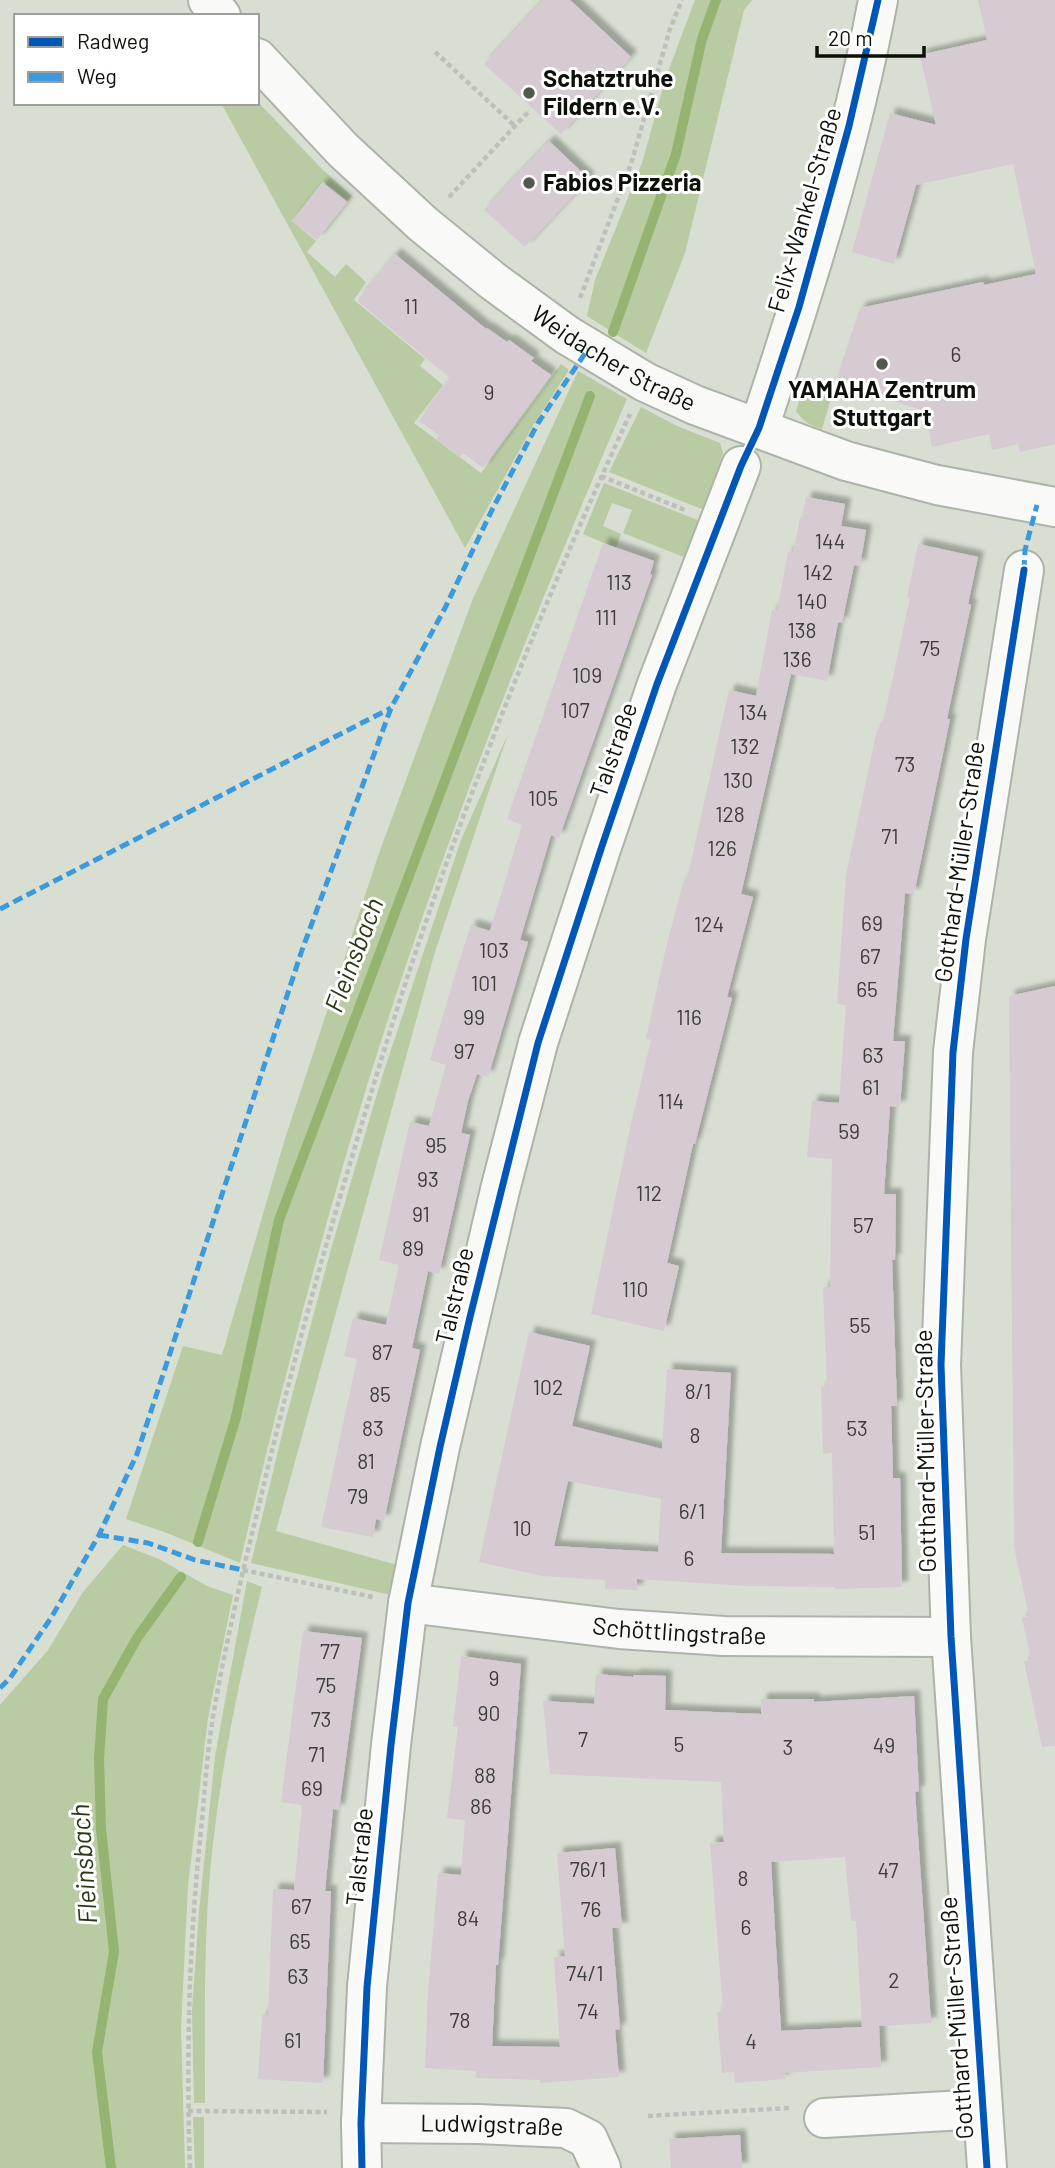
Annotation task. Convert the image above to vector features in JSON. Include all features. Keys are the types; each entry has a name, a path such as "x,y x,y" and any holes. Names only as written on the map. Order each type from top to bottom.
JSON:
{"street":[{"path":"208,0 219,14"},
{"name":"Felix-Wankel-Straße","path":"759,428 799,307 846,139 878,0"},
{"name":"Weidacher Straße","path":"259,60 343,150 423,225 567,335 645,382 695,405 846,461 936,485 1055,507"},
{"name":"Talstraße","path":"362,2168 367,1987 408,1603 458,1368 538,1043 657,684 741,466"},
{"name":"Gotthard-Müller-Straße","path":"987,2168 951,1637 941,1365 953,1052 966,939 1024,570"},
{"name":"Schöttlingstraße","path":"408,1603 619,1629 724,1636 951,1637"},
{"path":"824,2118 982,2109"},
{"name":"Ludwigstraße","path":"362,2117 566,2128 587,2139 601,2168"}],"path":[{"path":"567,335 631,164 670,29 682,0"},
{"path":"435,52 515,126"},
{"path":"423,225 529,111"},
{"path":"190,2168 189,1969 192,1916 214,1714 243,1570 280,1417 376,1074 428,914 515,683 601,476 645,382"},
{"path":"601,476 719,524"},
{"path":"243,1570 408,1603"},
{"path":"648,2116 795,2108 824,2118"},
{"path":"188,2110 362,2117"}],"green space":[{"path":"695,0 752,0 744,10 685,253 646,353 587,316 595,280 642,163 666,77"},
{"path":"259,103 323,170 352,196 348,201 323,181 292,221 316,241 307,252 335,277 346,264 366,282 354,300 425,359 420,366 443,385 414,423 481,473 561,364 569,370 534,424 465,548 222,105"},
{"path":"578,371 627,399 510,681 405,968 358,1115 315,1264 240,1563 126,1519 183,1346 222,1355 284,1142 378,856 472,601"},
{"path":"803,389 831,398 822,429 807,423 796,411"},
{"path":"641,407 677,426 720,443 723,453 704,510 609,472"},
{"path":"604,483 700,521 686,558 623,533 632,510 612,503 603,526 621,534 616,548 583,534"},
{"path":"508,734 434,955 276,1531 401,1566 395,1596 251,1563 331,1249 383,1074 461,840"},
{"path":"123,1545 159,1559 207,1586 233,1595 208,1718 188,1886 181,2028 185,2168 0,2168 0,1705 48,1650 83,1592"},
{"path":"247,1581 262,1587 233,1714 217,1810 206,1940 205,2103 194,2103 192,2010 199,1912 215,1756"},
{"path":"193,2117 204,2117 204,2168 195,2168"}],"building":[{"path":"543,0 570,0 631,57 561,134 484,64"},
{"path":"978,0 1055,0 1055,444 1020,452 1018,444 992,450 989,434 932,447 925,411 835,383 860,308 983,282 984,285 1036,274 1013,164 916,185 894,264 852,252 890,113 936,125 920,55 987,40"},
{"path":"549,141 589,179 525,247 484,210"},
{"path":"323,183 347,202 317,240 292,221"},
{"path":"395,254 486,329 507,342 509,340 534,358 531,361 551,375 483,468 463,453 460,457 436,439 439,435 419,421 450,378 357,301"},
{"path":"806,497 845,504 841,526 866,530 860,566 854,565 842,623 838,622 827,681 791,674 741,894 753,897 727,997 732,998 693,1144 667,1263 679,1266 664,1331 591,1314 651,1040 646,1038 665,952 684,879 687,880 729,690 756,696 772,610 777,611 788,552 793,553"},
{"path":"603,543 654,561 650,574 652,575 559,838 551,835 520,940 528,942 488,1077 477,1074 468,1101 461,1133 470,1135 439,1274 428,1271 412,1348 420,1350 384,1521 376,1519 373,1537 321,1527 357,1359 344,1356 353,1318 386,1325 399,1265 379,1260 410,1122 429,1126 446,1065 430,1060 455,975 471,925 490,931 522,825 507,819"},
{"path":"918,544 978,557 968,604 971,605 947,719 950,719 914,894 905,893 893,1041 905,1041 900,1107 890,1106 884,1194 896,1194 895,1260 892,1260 897,1406 891,1406 893,1478 900,1478 902,1587 835,1589 637,1579 637,1590 605,1589 605,1580 543,1576 479,1562 529,1332 590,1346 572,1426 662,1449 667,1369 731,1373 721,1553 834,1554 832,1453 823,1454 821,1387 827,1387 823,1287 830,1287 832,1159 807,1157 812,1101 839,1103 846,1005 837,1004 846,875 877,730 879,731 880,722 883,723 910,598 907,597","holes":["568,1481 661,1499 658,1552 554,1546"]},
{"path":"1055,986 1055,1746 1042,1747 1024,1661 1031,1660 1022,1618 1029,1616 1014,1547 1009,996"},
{"path":"303,1631 362,1638 339,1810 333,1809 325,1891 331,1891 323,2083 258,2079 262,2015 268,2015 273,1889 294,1890 302,1805 281,1802"},
{"path":"461,1656 521,1664 496,1965 492,2046 560,2047 554,1957 565,1956 557,1853 615,1848 622,1928 612,1928 620,2029 615,2030 619,2077 540,2083 540,2080 476,2078 476,2071 425,2068 438,1873 461,1875 465,1820 447,1818 458,1727 453,1727"},
{"path":"596,1674 666,1676 665,1710 761,1714 761,1699 814,1699 814,1702 914,1696 919,1791 915,1792 931,2023 879,2026 881,2067 784,2073 785,2079 735,2083 734,2072 722,2073 717,2012 723,2011 710,1843 724,1842 721,1782 550,1774 543,1701 594,1704","holes":["845,1857 851,1921 856,1921 862,2027 781,2031 771,1862"]},
{"path":"740,2135 742,2168 671,2168 669,2139"}],"waterway":[{"name":"Fleinsbach","path":"613,332 676,154 702,39 716,0"},
{"name":"Fleinsbach","path":"198,1542 236,1417 279,1220 590,396"},
{"name":"Fleinsbach","path":"111,2168 97,2052 114,1952 101,1829 99,1759 103,1699 137,1638 181,1577"}],"marked path":[{"path":"0,1688 10,1678 51,1618 99,1535 137,1454 301,953 391,708 445,608 538,423 588,349"},
{"path":"1024,570 1025,550 1037,505"},
{"path":"0,909 391,708"},
{"path":"99,1535 148,1543 195,1560 243,1570"}],"cycle path":[{"path":"362,2168 361,2123 367,1987 408,1603 470,1317 538,1043 657,684 741,466 759,428 799,307 849,126 878,0"},
{"path":"987,2168 951,1637 941,1365 953,1052 966,939 1024,570"}],"place":[{"name":"Schatztruhe Fildern e.V.","path":"529,93"},
{"name":"Fabios Pizzeria","path":"529,183"},
{"name":"YAMAHA Zentrum Stuttgart","path":"882,364"}]}
